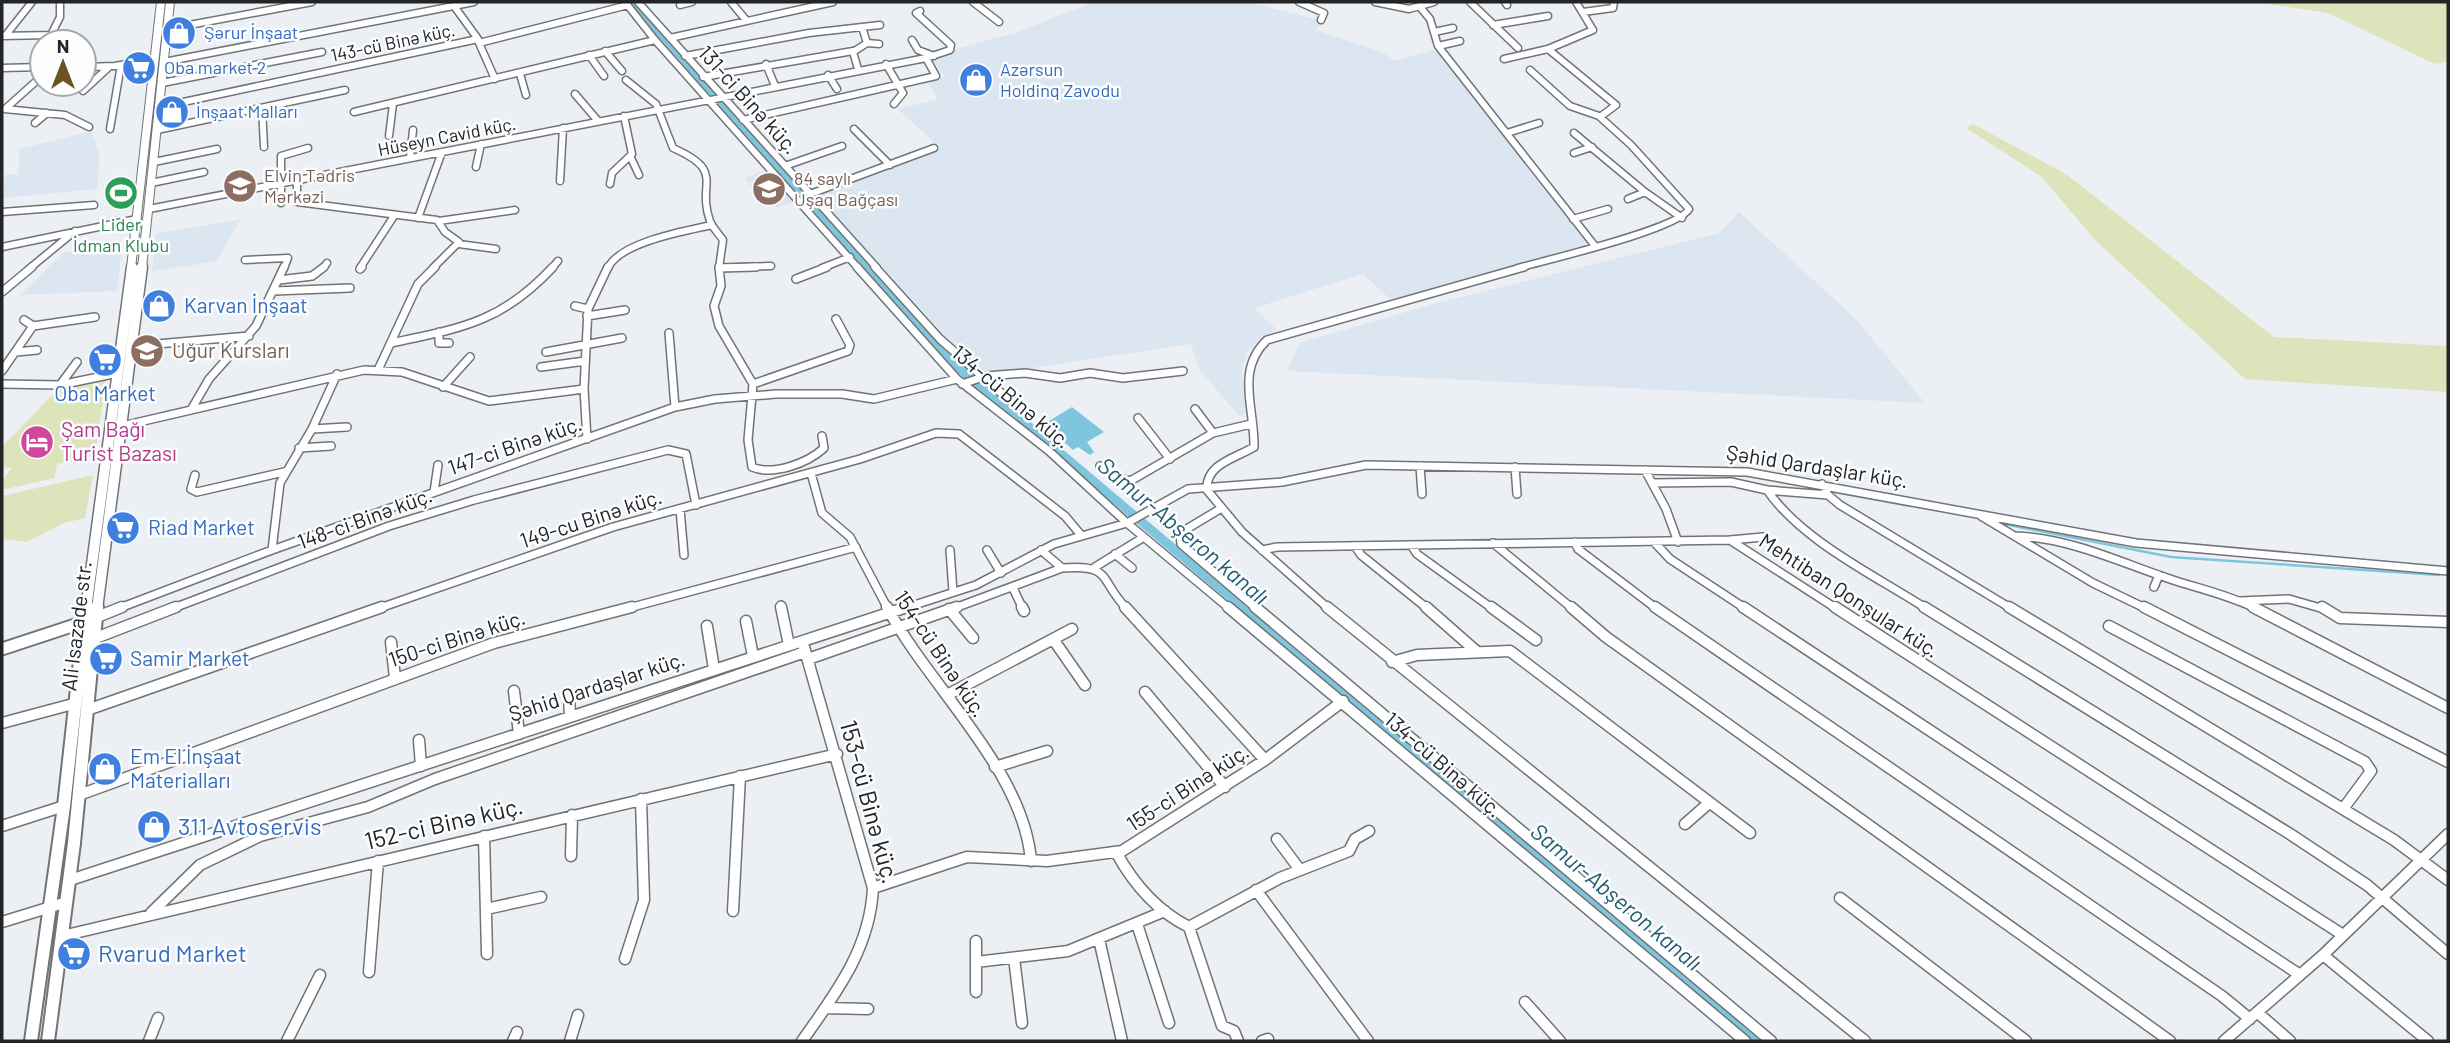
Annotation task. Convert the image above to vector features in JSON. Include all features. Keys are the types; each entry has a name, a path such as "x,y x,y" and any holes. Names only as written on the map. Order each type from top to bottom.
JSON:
{"main road":[{"name":"Ali Isazade str.","path":"48,1041 70,880 93,639 134,346 160,2"},
{"name":"Ali Isazade str.","path":"31,1041 64,806 80,643 118,373 154,162 170,2"},
{"path":"155,61 164,59"},
{"path":"118,373 131,371"},
{"path":"80,643 93,639"},
{"path":"54,885 70,880"}],"street":[{"path":"3,36 33,2"},
{"path":"54,28 60,17 60,2"},
{"path":"168,29 312,2"},
{"path":"430,2 438,10"},
{"path":"164,59 214,52 474,2"},
{"name":"131-ci Binə küç.","path":"638,2 940,339 1016,406"},
{"path":"680,5 692,2"},
{"path":"731,2 746,20"},
{"path":"799,2 804,8"},
{"path":"670,38 833,2"},
{"path":"973,2 999,22"},
{"path":"1299,2 1324,13 1321,20"},
{"path":"1375,2 1404,9 1434,2"},
{"path":"1470,2 1518,48"},
{"path":"1504,59 1548,49 1593,30 1576,2"},
{"path":"1583,12 1613,8 1614,2"},
{"name":"134-cü Binə küç.","path":"626,4 655,40 960,382 1049,451 1144,537 1343,701 1499,836 1745,1041"},
{"name":"143-cü Binə küç.","path":"160,107 479,41 626,4"},
{"path":"454,6 479,41 495,79"},
{"path":"1420,7 1427,13 1438,46 1595,246"},
{"path":"722,96 926,58 951,47 916,13 920,11"},
{"path":"1493,25 1548,16"},
{"path":"685,57 809,33 880,25"},
{"path":"862,27 867,44"},
{"path":"1433,32 1453,29"},
{"path":"3,36 28,35"},
{"path":"354,112 655,40"},
{"path":"912,40 918,50 934,56"},
{"path":"1438,46 1460,41"},
{"path":"703,77 853,51 867,44 879,44"},
{"path":"1530,71 1575,109 1587,115 1599,116 1617,106 1548,49"},
{"path":"605,51 622,71"},
{"path":"853,51 858,69"},
{"path":"162,83 322,52"},
{"path":"351,54 353,66"},
{"path":"589,55 604,76"},
{"path":"743,120 936,76 926,58"},
{"path":"98,67 155,61"},
{"path":"766,64 775,86"},
{"path":"886,64 903,96 894,104"},
{"path":"110,130 121,65"},
{"path":"98,78 110,67"},
{"path":"2,68 28,68"},
{"path":"520,74 526,95"},
{"path":"828,75 837,89"},
{"path":"626,80 653,101 673,148 696,158 706,172 712,225 723,240 719,268 721,286 715,299 716,316 753,384 748,455 755,470 765,472 815,457 824,448 822,436"},
{"path":"4,109 28,88"},
{"path":"157,130 345,90"},
{"path":"575,94 598,121"},
{"name":"Hüseyn Cavid küç.","path":"2,247 281,184 722,96"},
{"path":"389,136 393,104"},
{"path":"814,104 819,113"},
{"path":"262,108 264,147"},
{"path":"4,109 65,115 89,127"},
{"path":"790,109 794,116"},
{"path":"35,123 47,113"},
{"path":"624,116 631,158 639,175"},
{"path":"1599,116 1686,205 1688,212 1682,218 1595,246 1267,340 1257,348 1248,366 1254,447 1212,471 1207,486 1220,509 1262,550 1392,662 1865,1041"},
{"path":"1507,133 1539,123"},
{"path":"560,181 563,128"},
{"path":"854,129 891,165"},
{"path":"410,158 413,130"},
{"path":"1574,133 1645,192 1682,218"},
{"path":"475,167 481,144"},
{"path":"785,166 842,145"},
{"path":"1574,153 1592,147"},
{"path":"281,203 282,155 308,148"},
{"path":"810,194 934,148"},
{"path":"154,162 217,149"},
{"path":"418,218 442,152"},
{"path":"610,184 612,173 631,158"},
{"path":"151,183 204,172"},
{"path":"297,181 297,202 394,216 439,221 515,210"},
{"path":"1628,199 1645,192"},
{"path":"2,212 94,205"},
{"path":"1573,219 1608,209"},
{"path":"360,269 394,216"},
{"path":"439,221 439,227 459,244 496,249"},
{"path":"587,439 584,388 588,313 614,256 669,234 712,225"},
{"path":"2,292 75,231"},
{"path":"378,370 418,284 459,244"},
{"path":"191,410 201,385 227,363 249,336 274,291 287,257 245,260"},
{"path":"796,279 850,257"},
{"path":"391,343 439,332 501,312 540,282 558,261"},
{"path":"279,280 313,277 322,272 327,263"},
{"path":"719,268 771,266"},
{"path":"274,291 350,288"},
{"path":"575,306 588,313 625,310"},
{"path":"24,320 33,326 95,317"},
{"path":"753,384 848,351 850,345 836,318"},
{"path":"2,372 33,326"},
{"path":"439,332 439,343 449,342"},
{"path":"669,333 675,407"},
{"path":"134,346 249,336"},
{"path":"546,352 622,338"},
{"path":"16,352 37,350"},
{"path":"443,387 470,357"},
{"path":"541,368 585,361"},
{"path":"60,385 77,362"},
{"path":"122,426 337,374 378,370 402,372 489,401 584,388"},
{"path":"982,376 1031,373 1060,378 1090,373 1131,377 1183,372"},
{"path":"2,384 60,385 118,373"},
{"path":"272,550 278,494 284,472 312,429 337,374"},
{"name":"147-ci Binə küç.","path":"97,617 272,550 675,407 722,397 753,394 837,394 861,400 874,399 982,376"},
{"path":"1195,409 1213,433"},
{"path":"1138,418 1170,458"},
{"path":"1101,466 1127,481 1213,433 1251,424"},
{"path":"312,429 347,427"},
{"name":"149-cu Binə küç.","path":"87,710 588,536 875,454 926,435 952,432 959,434 1065,516 1081,536"},
{"path":"299,448 331,446"},
{"name":"148-ci Binə küç.","path":"93,639 422,515 668,450 679,450 686,454 696,505"},
{"path":"434,492 438,465"},
{"name":"Şəhid Qardaşlar küç.","path":"70,880 953,593 1000,573 1041,550 1130,522 1177,493 1207,486 1282,482 1349,466 1747,472 2177,548 2448,572"},
{"path":"1420,466 1422,494"},
{"path":"1515,467 1517,494"},
{"path":"1645,470 1678,542"},
{"path":"195,475 191,489 197,492 284,472"},
{"name":"154-cü Binə küç.","path":"811,473 822,513 846,532 890,613 995,767 1023,818 1029,835 1031,860"},
{"path":"1652,483 1721,482 1767,490 1828,495 2343,809 2423,859 2448,880"},
{"path":"1822,484 1828,495"},
{"path":"1767,490 1774,502 1812,536 1998,655 2290,834 2381,896 2448,954"},
{"path":"680,509 684,555"},
{"path":"1220,509 1182,530 1181,544 1771,1041"},
{"path":"1978,514 1993,526 2015,536 2093,583 2252,660 2448,762"},
{"path":"2015,536 2042,537 2082,547 2159,576 2240,601 2448,708"},
{"path":"151,913 200,865 260,836 389,799 435,779 1013,588 1062,568 1095,567 1144,537"},
{"path":"1730,540 1763,537"},
{"name":"Mehtiban Qonşular küç.","path":"1262,550 1277,547 1730,540 2343,936"},
{"path":"1575,542 1578,549 1625,587 2290,1041"},
{"path":"1493,543 1606,637 2170,1041"},
{"path":"1655,543 1670,559 2300,975"},
{"path":"1411,545 1417,554 1536,640"},
{"path":"1356,546 1361,555 1476,651"},
{"name":"150-ci Binə küç.","path":"79,796 513,637 800,564 856,547"},
{"path":"950,550 953,593"},
{"path":"987,550 1000,573"},
{"path":"1041,550 1062,568"},
{"path":"1115,554 1132,568"},
{"path":"1095,567 1123,605 1193,678 1265,760"},
{"path":"2154,587 2159,576"},
{"path":"1013,588 1024,611"},
{"path":"2240,601 2259,599 2315,604 2329,615 2340,618 2448,622"},
{"path":"781,605 789,645"},
{"path":"949,609 973,638"},
{"path":"2,649 97,617"},
{"path":"746,621 753,656"},
{"path":"707,626 714,669"},
{"path":"2109,626 2365,762 2371,771 2343,809"},
{"path":"947,695 1072,629"},
{"path":"1053,639 1086,685"},
{"name":"153-cü Binə küç.","path":"802,641 873,888 873,918 866,940 802,1041"},
{"path":"391,642 395,678"},
{"path":"1392,662 1417,654 1510,651 1750,833"},
{"path":"514,691 519,734"},
{"path":"1145,692 1225,787"},
{"path":"569,694 570,717"},
{"name":"155-ci Binə küç.","path":"873,888 967,857 1031,860 1116,852 1130,847 1265,760 1343,701"},
{"path":"2,723 73,705"},
{"path":"419,740 421,766"},
{"path":"995,767 1046,751"},
{"name":"152-ci Binə küç.","path":"62,936 836,754"},
{"path":"733,911 740,776"},
{"path":"625,959 644,900 641,799"},
{"path":"1685,824 1709,803"},
{"path":"2,826 64,806"},
{"path":"571,856 572,815"},
{"path":"1499,836 1513,823"},
{"path":"1189,927 1256,890 1349,851 1355,839 1369,831"},
{"path":"2224,1041 2323,955 2448,834"},
{"path":"484,836 487,954"},
{"path":"1277,839 1300,870"},
{"path":"1116,852 1126,869 1165,911 1189,927 1222,1026 1234,1031 1238,1041"},
{"path":"369,972 378,860"},
{"path":"1256,890 1368,1041"},
{"path":"486,909 541,897"},
{"path":"1840,898 2026,1041"},
{"path":"2,922 67,902"},
{"path":"976,962 1055,954 1138,924 1165,911"},
{"path":"1138,924 1169,1023"},
{"path":"1099,939 1122,1041"},
{"path":"976,941 976,992"},
{"path":"2323,955 2428,1041"},
{"path":"1014,958 1022,1023"},
{"path":"287,1041 320,975"},
{"path":"1525,1002 1560,1041"},
{"path":"825,1008 868,1009"},
{"path":"570,1041 578,1015"},
{"path":"149,1041 158,1018"}],"shaded area":[{"path":"1094,2 1249,2 1323,21 1316,30 1385,53 1395,61 1433,50 1445,57 1588,245 1391,300 1363,274 1254,308 1277,330 1261,337 1246,354 1242,372 1246,414 1239,416 1199,369 1191,344 1000,373 975,369 817,195 940,148 898,109 938,99 927,82 945,77 932,59 953,52 952,50 1015,33"},
{"path":"92,131 100,157 97,189 2,198 2,182 7,174 19,175 19,149"},
{"name":"84 saylı Uşaq Bağçası","path":"766,170 795,201 776,208 771,201 765,202 744,178"},
{"path":"1739,212 1855,318 1925,403 1287,371 1299,343 1437,303 1719,233"},
{"path":"240,220 217,261 152,272 156,233"},
{"path":"103,247 102,252 122,247 117,291 20,295 63,253"}],"green space":[{"path":"2255,2 2448,2 2448,61 2435,64 2328,13"},
{"path":"1973,124 2066,174 2274,337 2448,346 2448,392 2245,379 2094,239 2042,177 1966,128"},
{"path":"106,380 95,455 57,464 54,478 2,490 2,480 12,468 2,467 2,447 56,391"},
{"path":"93,475 85,518 64,523 27,542 2,539 2,496"}],"water":[{"path":"1072,407 1104,432 1087,442 1094,452 1090,455 1078,447 1073,450 1044,424"}],"waterway":[{"name":"Samur-Abşeron kanalı","path":"632,2 867,268"},
{"name":"Samur-Abşeron kanalı","path":"866,267 944,355 1245,609"},
{"path":"1835,492 1911,506"},
{"path":"1999,523 2171,557 2439,575"},
{"name":"Samur-Abşeron kanalı","path":"1243,607 1757,1041"}],"place":[{"name":"Şərur İnşaat","path":"179,33"},
{"name":"Oba market 2","path":"139,68"},
{"name":"Azərsun Holdinq Zavodu","path":"976,80"},
{"name":"İnşaat Malları","path":"172,112"},
{"name":"Elvin Tədris Mərkəzi","path":"240,186"},
{"name":"84 saylı Uşaq Bağçası","path":"769,189"},
{"name":"Lider İdman Klubu","path":"121,193"},
{"name":"Karvan İnşaat","path":"159,306"},
{"name":"Uğur Kursları","path":"147,351"},
{"name":"Oba Market","path":"105,360"},
{"name":"Şam Bağı Turist Bazası","path":"37,442"},
{"name":"Riad Market","path":"123,528"},
{"name":"Samir Market","path":"106,659"},
{"name":"Em El İnşaat Materialları","path":"105,769"},
{"name":"311 Avtoservis","path":"154,827"},
{"name":"Rvarud Market","path":"74,954"}]}
